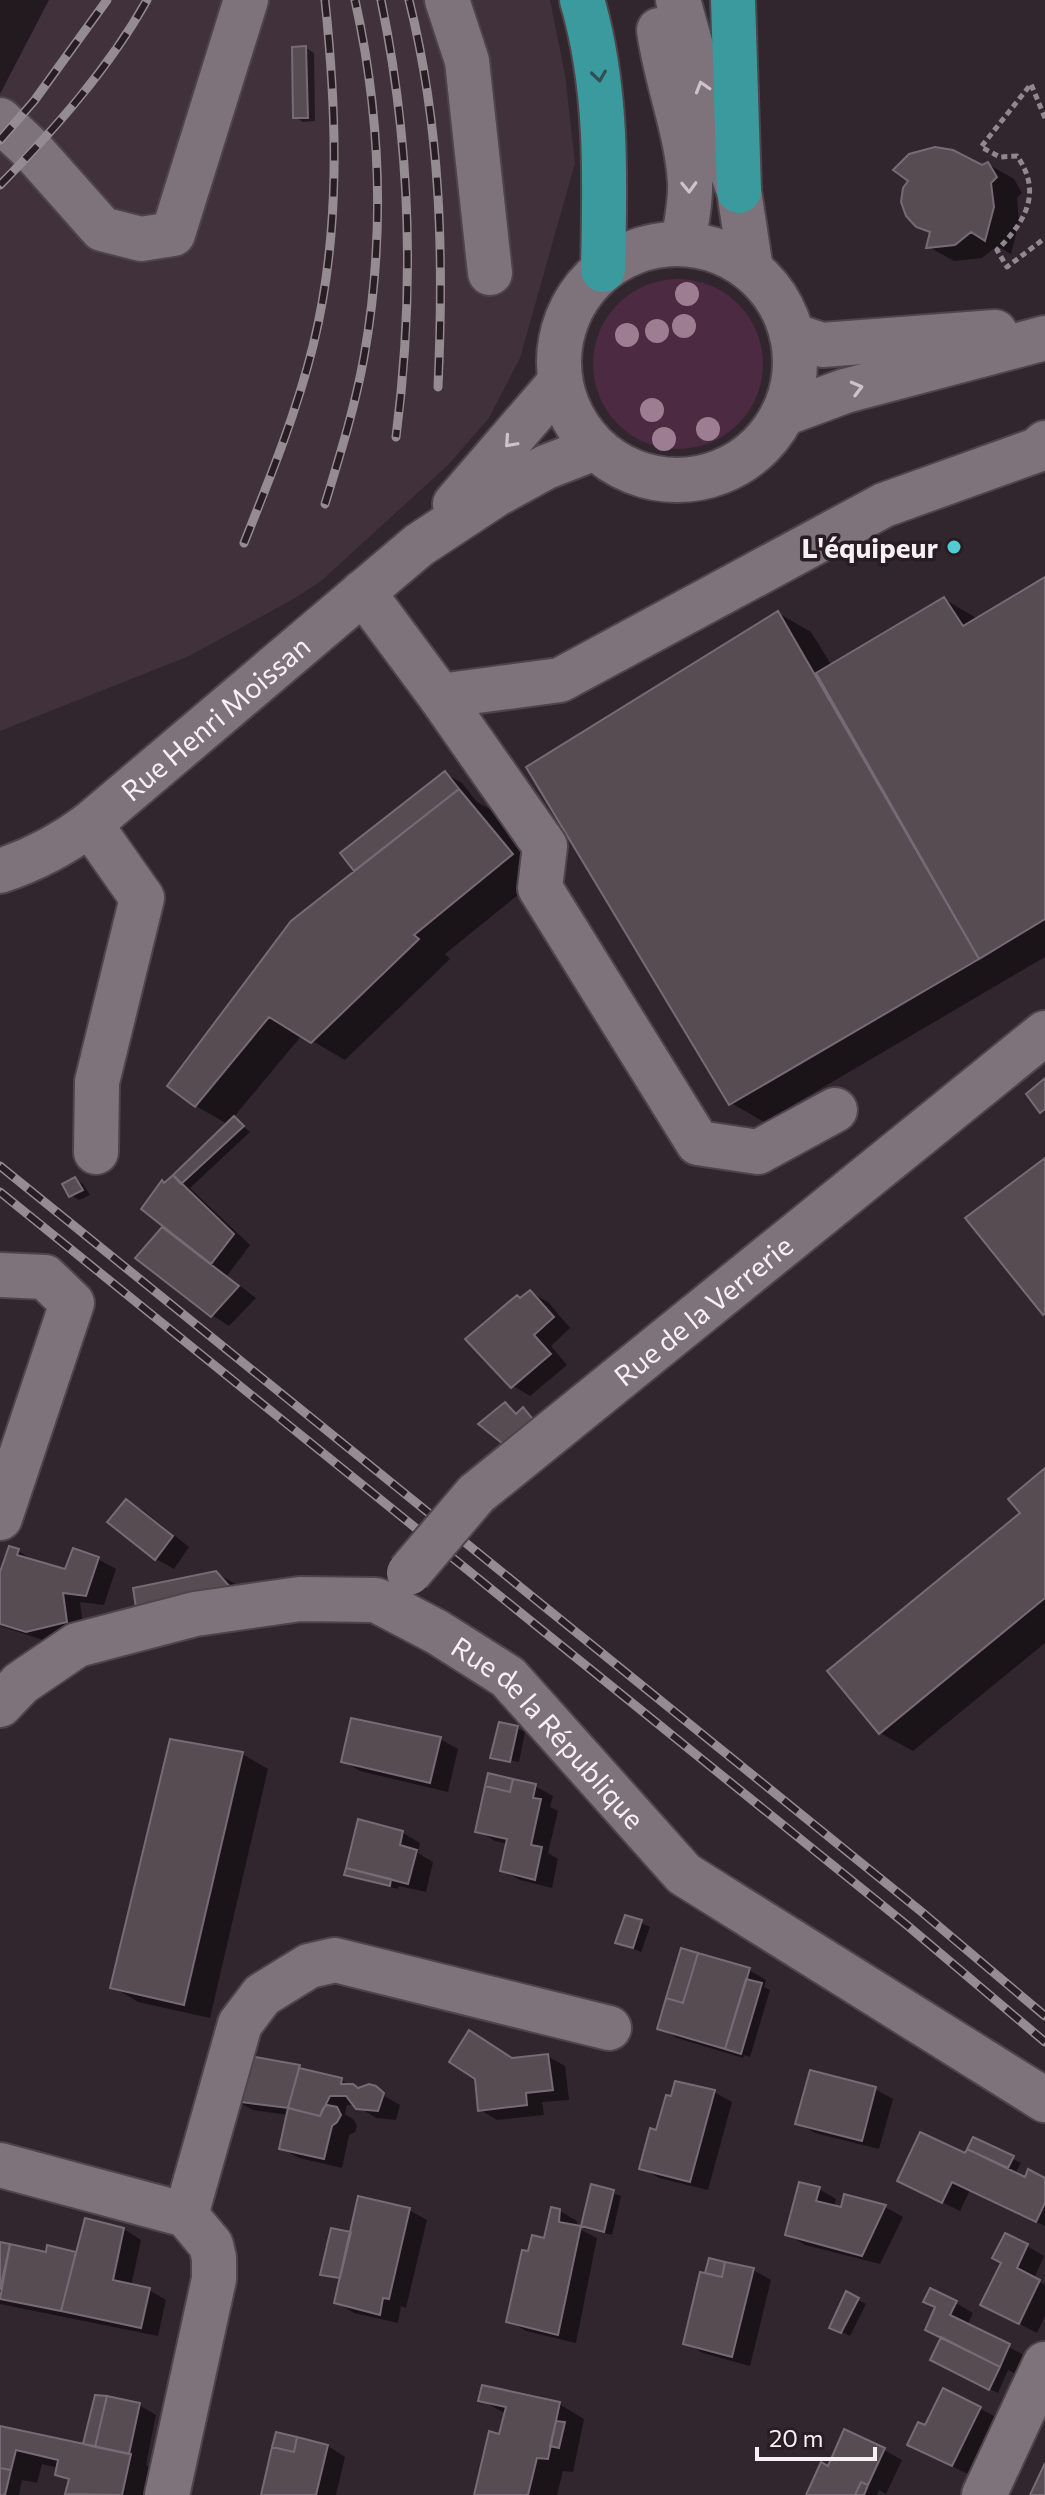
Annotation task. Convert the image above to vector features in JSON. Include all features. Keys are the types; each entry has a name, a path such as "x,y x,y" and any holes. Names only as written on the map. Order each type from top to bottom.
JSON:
{"highway":[{"path":"582,0 598,68 603,115 603,270"},
{"path":"733,0 739,191"}],"street":[{"path":"0,120 32,150 102,229 141,239 173,234 246,0"},
{"path":"447,0 467,61 490,273"},
{"path":"659,0 662,52 690,182 683,244"},
{"path":"678,0 708,107 739,191 751,270"},
{"path":"683,244 705,247 729,256 751,270 777,299 792,335 794,375 783,414 753,452 733,466 710,475 686,480 661,479 615,463 595,448 572,418 560,382 559,357 562,332 571,309 585,288 603,270 639,250 683,244"},
{"path":"792,335 822,345 1045,329"},
{"path":"783,414 845,391 1045,338"},
{"name":"Rue Henri Moissan","path":"419,545 560,382"},
{"path":"440,696 560,680 884,505 1037,450 1045,443"},
{"name":"Rue Henri Moissan","path":"0,871 58,846 90,824 419,545 546,467 595,448"},
{"path":"363,592 545,846 540,888 698,1143 758,1152 835,1110"},
{"path":"90,824 142,898 97,1082 96,1152"},
{"name":"Rue de la Verrerie","path":"376,1600 409,1573 476,1494 1045,1033"},
{"path":"0,1275 45,1277 72,1303 0,1518"},
{"name":"Rue de la République","path":"0,1705 21,1683 77,1645 195,1614 300,1599 376,1600 437,1632 508,1677 684,1874 1045,2100"},
{"path":"186,2215 240,2024 262,1995 309,1966 335,1960 609,2028"},
{"path":"0,2165 186,2215 211,2245 214,2279 167,2495"},
{"path":"984,2495 1045,2364"}],"path":[{"path":"1045,118 1031,84 981,147 1000,157 1017,156 1025,167 1028,209 1016,231 997,250 1007,267 1045,238"}],"shaded area":[{"path":"0,0 550,0 565,75 575,163 520,358 489,418 448,465 320,582 290,601 189,656 0,731"},
{"path":"678,279 710,286 738,304 756,332 763,364 756,396 738,424 710,442 678,449 646,442 618,424 600,396 593,364 600,332 618,304 646,286"}],"building":[{"path":"306,46 308,118 293,118 292,47"},
{"path":"935,147 953,150 982,165 988,162 997,177 991,183 994,207 985,241 971,232 955,245 926,248 930,232 916,227 906,216 901,202 903,188 908,181 893,170 909,154"},
{"path":"1045,577 1045,919 979,959 816,673 944,597 963,626"},
{"path":"778,611 979,959 729,1105 526,767"},
{"path":"445,771 459,789 354,871 340,853"},
{"path":"459,789 513,854 414,935 419,939 311,1043 269,1017 195,1107 167,1086 291,921"},
{"path":"1045,1078 1045,1109 1040,1113 1026,1094"},
{"path":"234,1116 244,1126 181,1184 173,1175"},
{"path":"1045,1158 1045,1313 1043,1315 965,1218"},
{"path":"173,1175 234,1234 211,1264 141,1209 162,1180 164,1183"},
{"path":"75,1177 83,1190 69,1197 62,1184"},
{"path":"162,1227 239,1286 211,1317 135,1258"},
{"path":"530,1290 554,1317 534,1335 551,1354 511,1388 465,1339 517,1295 520,1298"},
{"path":"505,1402 516,1414 523,1407 540,1428 512,1451 478,1424"},
{"path":"1045,1468 1045,1598 879,1734 827,1671 1020,1513 1008,1499"},
{"path":"126,1499 173,1536 155,1560 107,1522"},
{"path":"9,1546 19,1549 17,1555 65,1569 73,1548 99,1557 86,1596 63,1593 67,1622 26,1632 0,1624 0,1572"},
{"path":"216,1571 231,1588 136,1608 133,1588"},
{"path":"351,1718 441,1737 430,1783 341,1762"},
{"path":"499,1722 518,1726 510,1762 490,1758"},
{"path":"170,1739 243,1752 184,2005 110,1988"},
{"path":"488,1773 513,1779 510,1792 485,1786"},
{"path":"513,1779 536,1784 533,1798 541,1799 531,1845 542,1847 535,1880 500,1871 507,1839 475,1832 485,1786 510,1792"},
{"path":"358,1819 403,1831 400,1845 417,1850 408,1884 346,1868"},
{"path":"346,1868 391,1879 390,1886 344,1875"},
{"path":"625,1915 642,1920 633,1948 615,1943"},
{"path":"681,1948 698,1953 683,2003 666,1998"},
{"path":"698,1953 750,1968 725,2049 657,2029 666,1998 683,2003"},
{"path":"746,1979 762,1983 741,2054 725,2049"},
{"path":"469,2030 512,2058 548,2054 553,2090 526,2093 527,2105 478,2111 475,2079 449,2062"},
{"path":"244,2055 300,2065 288,2108 233,2101"},
{"path":"299,2068 342,2078 341,2084 353,2084 358,2088 369,2084 376,2086 384,2093 378,2111 356,2109 346,2096 330,2096 320,2116 288,2108"},
{"path":"810,2070 876,2087 862,2141 795,2124"},
{"path":"675,2081 715,2090 690,2182 639,2169 650,2128 656,2130 666,2095 671,2096"},
{"path":"327,2105 337,2107 341,2115 332,2126 324,2159 279,2149 288,2108 320,2116"},
{"path":"920,2132 965,2153 967,2149 1025,2177 1028,2169 1045,2178 1045,2203 1036,2222 952,2182 942,2203 897,2181"},
{"path":"973,2137 1014,2156 1008,2168 967,2149"},
{"path":"799,2182 820,2187 816,2201 841,2207 844,2194 886,2205 862,2256 785,2235"},
{"path":"591,2184 614,2190 604,2232 581,2226"},
{"path":"358,2196 410,2208 389,2299 383,2298 380,2315 334,2303"},
{"path":"551,2207 560,2209 559,2222 581,2226 558,2335 506,2322 522,2250 528,2251 532,2235 544,2238"},
{"path":"85,2218 124,2228 113,2280 150,2288 141,2328 61,2311"},
{"path":"331,2228 351,2232 340,2278 320,2275"},
{"path":"1005,2233 1028,2244 1017,2268 1040,2280 1019,2324 980,2305 1001,2263 992,2258"},
{"path":"0,2242 10,2244 0,2290"},
{"path":"10,2244 46,2252 47,2245 76,2252 61,2311 0,2299"},
{"path":"709,2258 725,2262 722,2277 705,2273"},
{"path":"725,2262 754,2268 732,2357 683,2344 700,2272 722,2277"},
{"path":"930,2288 957,2301 950,2315 1010,2344 1000,2367 925,2330 935,2307 923,2302"},
{"path":"846,2291 859,2298 841,2333 829,2328"},
{"path":"941,2337 1000,2367 989,2390 930,2360"},
{"path":"482,2385 560,2402 548,2459 537,2458 528,2495 474,2495 489,2431 499,2434 506,2407 478,2401"},
{"path":"943,2388 981,2407 952,2466 907,2445 918,2422 925,2425"},
{"path":"95,2395 107,2396 95,2447 83,2444"},
{"path":"107,2396 140,2403 129,2454 95,2447"},
{"path":"556,2421 565,2422 559,2448 550,2446"},
{"path":"0,2426 131,2454 122,2495 65,2494 69,2479 55,2475 58,2460 16,2450 11,2470 0,2468"},
{"path":"844,2429 885,2448 868,2485 861,2482 855,2495 806,2495 821,2462 828,2466"},
{"path":"276,2432 297,2437 294,2452 272,2447"},
{"path":"297,2437 328,2445 316,2495 261,2495 272,2447 294,2452"},
{"path":"1045,2463 1045,2495 1030,2495"},
{"path":"0,2468 11,2470 5,2495 0,2495"},
{"path":"861,2482 868,2485 864,2495 855,2495"}],"railway":[{"path":"0,140 34,101 107,0"},
{"path":"0,185 80,97 116,50 147,0"},
{"path":"244,543 299,396 322,303 334,174 332,87 325,0"},
{"path":"325,504 360,376 375,267 375,133 355,0"},
{"path":"381,0 399,109 407,218 406,327 396,437"},
{"path":"409,0 428,96 438,192 438,387"},
{"path":"0,1166 923,1913 1045,2016"},
{"path":"0,1192 908,1926 1045,2042"}],"place":[{"name":"L'équipeur","path":"954,547"}]}
